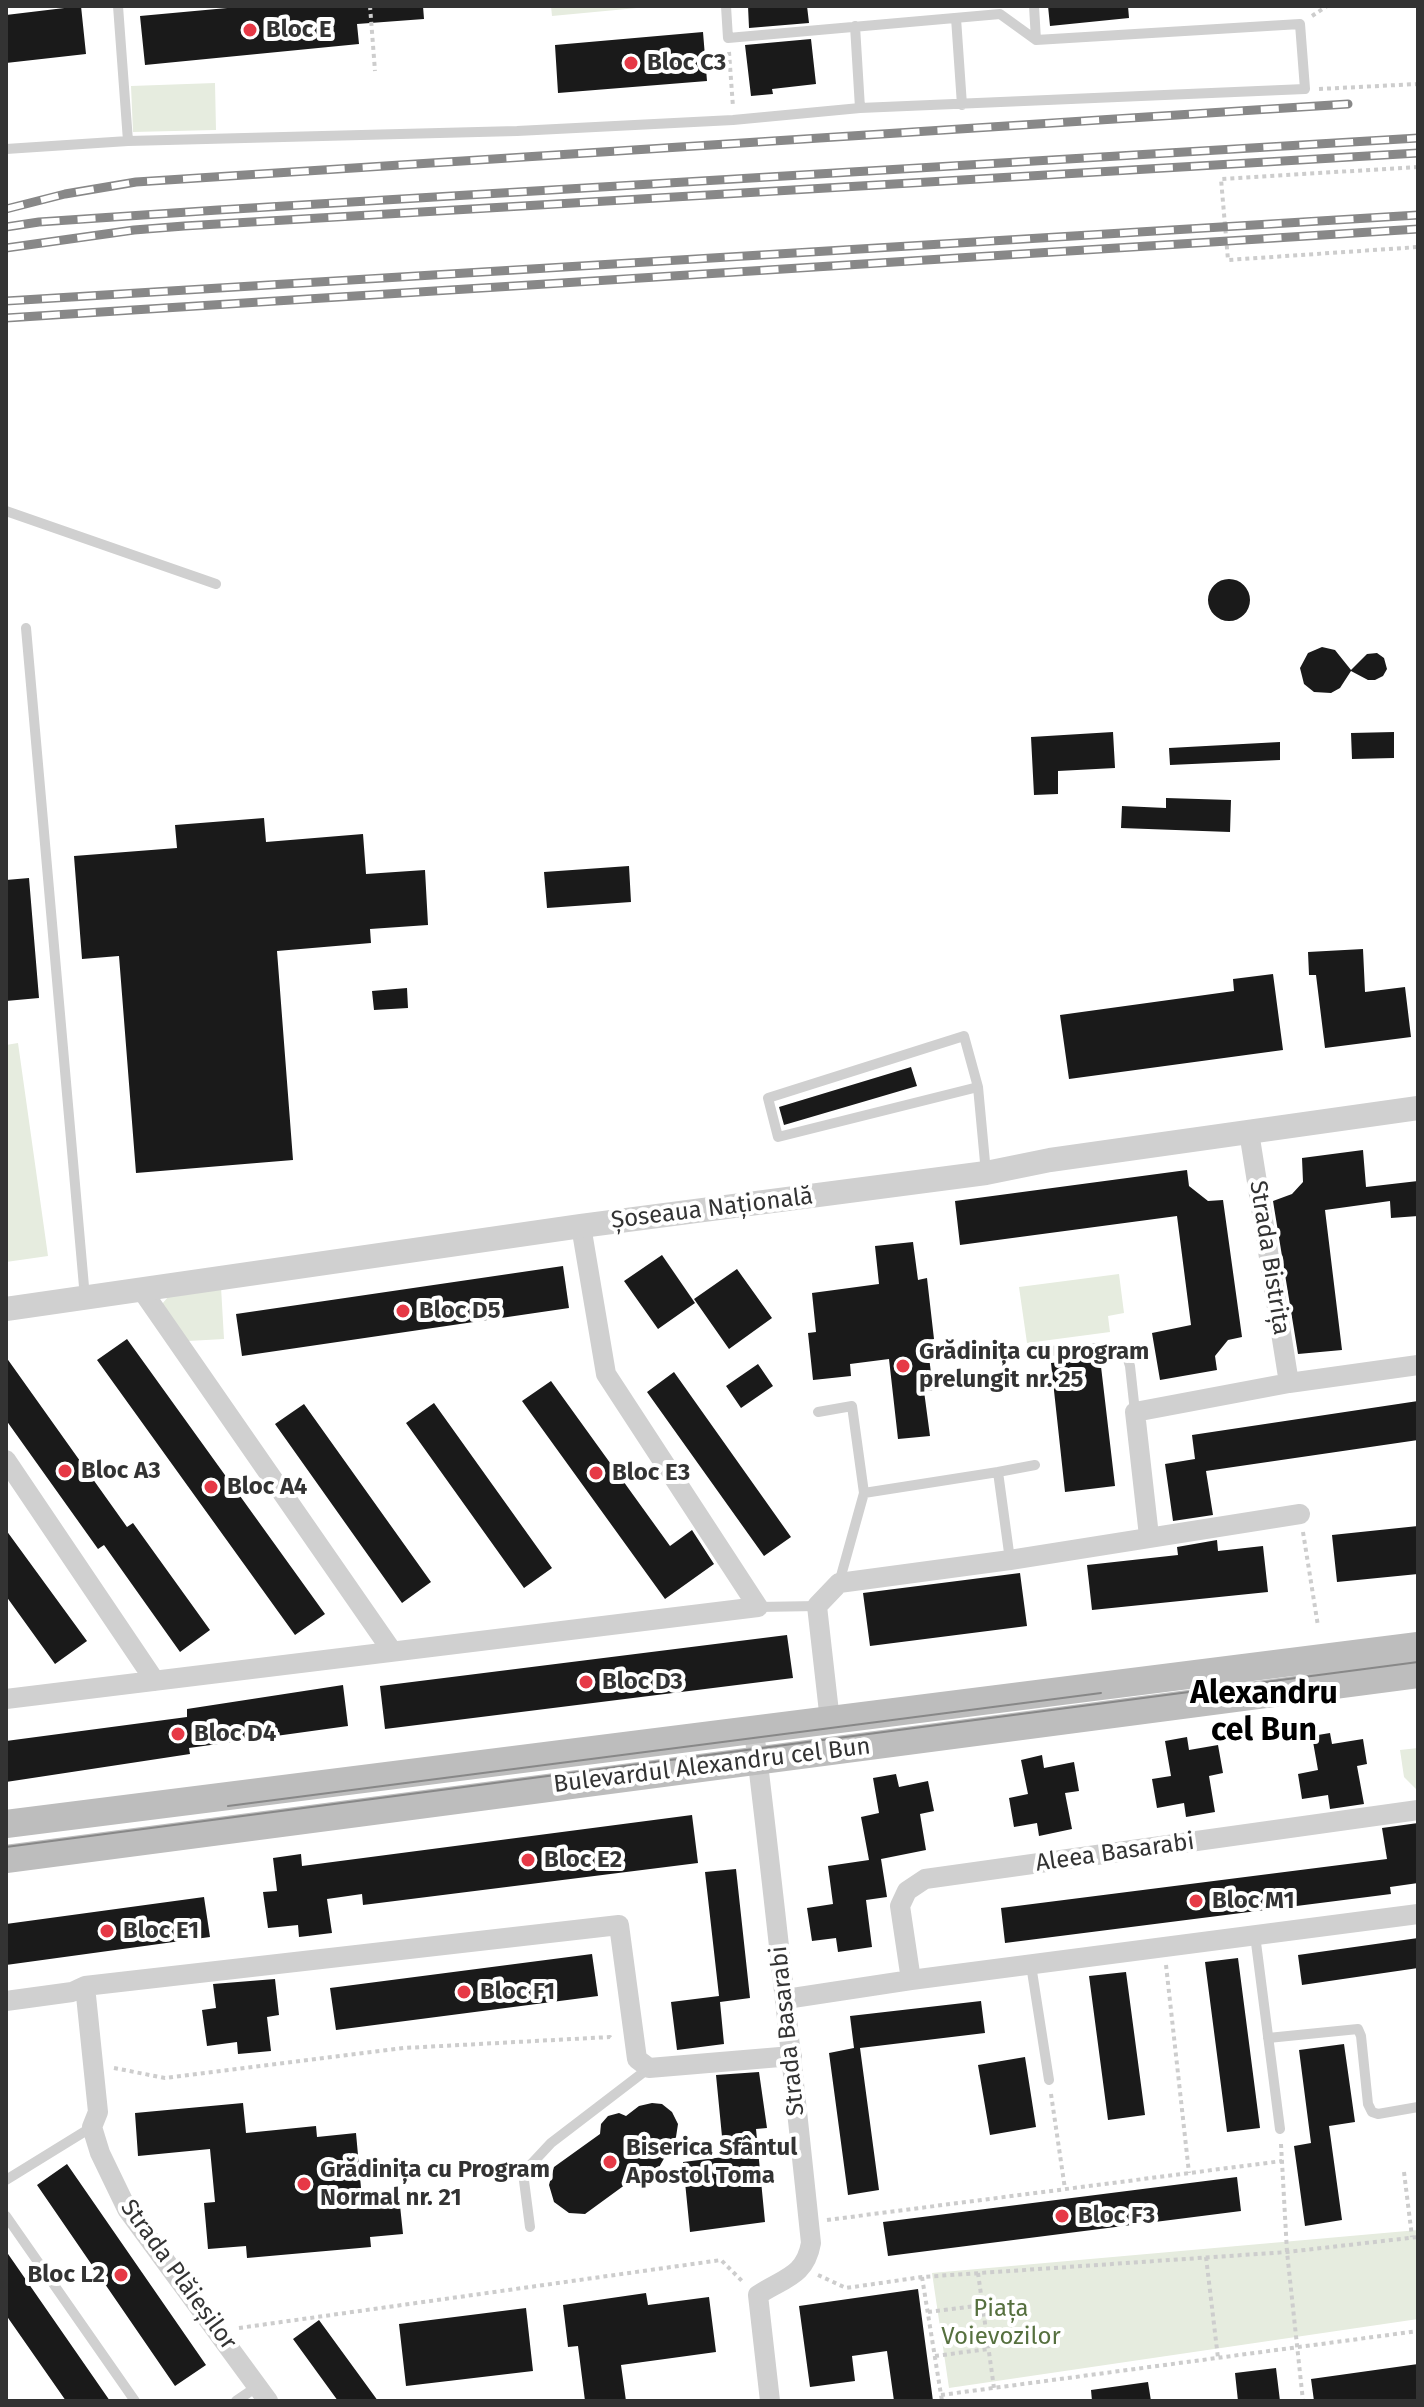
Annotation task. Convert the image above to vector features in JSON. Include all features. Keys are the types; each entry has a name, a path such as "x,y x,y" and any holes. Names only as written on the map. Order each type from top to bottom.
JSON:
{"main road":[{"name":"Bulevardul Alexandru cel Bun","path":"6,1824 1418,1646"},
{"name":"Bulevardul Alexandru cel Bun","path":"6,1859 1418,1674"}],"street":[{"name":"Șoseaua Națională","path":"6,1309 581,1226 986,1173 1050,1160 1418,1108"},
{"name":"Strada Bistrița","path":"1249,1132 1289,1383"},
{"path":"6,1699 758,1607 606,1374 581,1226"},
{"path":"141,1289 392,1651"},
{"path":"1149,1536 1135,1412 1289,1383 1418,1365"},
{"path":"6,1460 155,1681"},
{"path":"830,1721 817,1606 839,1583 1010,1560 1300,1514"},
{"name":"Strada Basarabi","path":"754,1731 811,2243 804,2266"},
{"name":"Aleea Basarabi","path":"911,1980 900,1906 907,1891 925,1879 1418,1810"},
{"path":"786,1999 1418,1914"},
{"path":"6,2001 72,1992 85,1986 619,1925 643,2064 792,2056"},
{"name":"Strada Plăieșilor","path":"85,1986 98,2112 92,2127 100,2153 127,2209 263,2394"},
{"path":"770,2401 758,2295 804,2266"}],"lane":[{"path":"118,6 128,141"},
{"path":"6,149 128,141 517,131 733,120 860,108 1305,89 1300,24 1036,40 1000,14 728,38 726,6"},
{"path":"1034,6 1036,40"},
{"path":"956,18 962,105"},
{"path":"855,26 860,108"},
{"path":"6,511 216,584"},
{"path":"26,628 85,1298"},
{"path":"978,1087 778,1137 768,1098 964,1036 978,1087 986,1173"},
{"path":"1049,1351 1111,1347 1125,1351 1130,1366 1135,1412"},
{"path":"818,1412 852,1406 864,1493 839,1583"},
{"path":"864,1493 1035,1465"},
{"path":"998,1472 1010,1560"},
{"path":"758,1607 817,1606"},
{"path":"1255,1935 1280,2129"},
{"path":"1031,1965 1049,2080"},
{"path":"1268,2038 1354,2029 1360,2031 1368,2104 1372,2112 1378,2114 1418,2107"},
{"path":"530,2227 523,2173 551,2143 643,2064"},
{"path":"6,2180 92,2127"},
{"path":"6,2216 135,2401"},
{"path":"236,2401 263,2394"}],"path":[{"path":"370,6 375,71"},
{"path":"728,38 733,120"},
{"path":"1305,89 1418,84"},
{"path":"1418,167 1221,179 1228,260 1418,247"},
{"path":"1300,1514 1318,1626"},
{"path":"1165,1947 1189,2173"},
{"path":"95,2064 165,2078 404,2048 610,2037 643,2064"},
{"path":"1049,2080 1065,2189"},
{"path":"1280,2129 1287,2252 1303,2401"},
{"path":"809,2223 1282,2161"},
{"path":"804,2266 846,2288 922,2277 1287,2252 1415,2237 1404,2172"},
{"path":"1206,2257 1218,2358"},
{"path":"217,2331 721,2260 758,2295"},
{"path":"978,2273 994,2388"},
{"path":"922,2277 941,2398 994,2388 1418,2331"},
{"path":"928,2312 983,2305"},
{"path":"935,2356 988,2349"}],"green space":[{"path":"551,6 637,6 637,8 552,16"},
{"path":"215,83 216,130 133,132 131,86"},
{"path":"18,1043 48,1256 6,1262 6,1045"},
{"path":"1119,1274 1124,1313 1108,1316 1110,1332 1027,1343 1019,1287"},
{"path":"221,1287 224,1339 188,1341 162,1304 174,1290"},
{"path":"1418,1748 1418,1791 1404,1777 1400,1750"},
{"name":"Piața Voievozilor","path":"1418,2230 1418,2319 949,2388 932,2273"}],"building":[{"path":"81,6 86,54 6,63 6,15"},
{"name":"Bloc E","path":"249,6 423,6 424,19 357,24 359,44 145,65 140,16"},
{"path":"748,6 807,6 809,23 749,28"},
{"path":"1048,6 1128,6 1129,18 1050,26"},
{"name":"Bloc C3","path":"703,32 707,81 558,93 555,45"},
{"path":"811,39 816,84 772,89 773,94 751,96 745,45"},
{"path":"1229,579 1244,585 1250,600 1244,615 1229,621 1214,615 1208,600 1214,585"},
{"path":"1322,647 1335,650 1351,670 1367,654 1377,653 1384,658 1387,669 1383,676 1375,680 1368,680 1351,671 1340,688 1331,693 1314,692 1304,684 1300,668 1308,653"},
{"path":"1113,732 1115,768 1058,771 1058,794 1034,795 1031,737"},
{"path":"1394,732 1394,758 1352,759 1351,733"},
{"path":"1280,742 1280,760 1170,765 1169,748"},
{"path":"1166,798 1231,800 1230,832 1121,828 1122,806 1166,808"},
{"path":"264,818 266,842 363,834 366,874 425,870 428,925 370,929 371,943 277,951 293,1160 136,1173 119,956 82,959 74,856 177,848 175,825"},
{"path":"629,866 631,902 547,908 544,872"},
{"path":"29,878 39,998 6,1001 6,880"},
{"path":"1363,949 1365,992 1405,987 1411,1037 1325,1048 1316,975 1309,975 1308,952"},
{"path":"1273,974 1283,1050 1069,1079 1060,1015 1234,991 1233,979"},
{"path":"407,988 408,1008 374,1010 372,991"},
{"path":"911,1067 917,1086 784,1125 779,1107"},
{"path":"1363,1150 1366,1187 1418,1181 1418,1216 1391,1218 1390,1201 1325,1210 1342,1350 1298,1354 1273,1201 1292,1194 1303,1182 1302,1158"},
{"path":"1187,1170 1189,1186 1208,1201 1223,1200 1242,1337 1228,1340 1215,1356 1217,1370 1160,1380 1152,1333 1191,1325 1177,1216 960,1245 955,1201"},
{"name":"Grădinița cu program prelungit nr. 25","path":"913,1242 918,1280 927,1278 934,1339 927,1340 933,1390 924,1391 930,1436 898,1439 889,1359 850,1364 851,1376 813,1380 808,1333 816,1332 812,1293 879,1284 875,1246"},
{"path":"662,1255 695,1303 658,1329 624,1281"},
{"name":"Bloc D5","path":"563,1266 569,1308 242,1356 236,1314"},
{"path":"737,1269 772,1318 729,1349 694,1299"},
{"name":"Bloc A4","path":"127,1339 325,1614 295,1635 97,1360"},
{"name":"Bloc A3","path":"6,1357 127,1527 133,1523 210,1630 180,1652 104,1545 98,1549 6,1420"},
{"path":"1100,1358 1115,1486 1065,1492 1051,1363"},
{"path":"758,1364 773,1386 741,1408 726,1386"},
{"path":"674,1372 791,1537 764,1556 647,1392"},
{"name":"Bloc E3","path":"551,1381 670,1546 692,1530 714,1564 665,1599 522,1401"},
{"path":"1418,1401 1418,1440 1206,1471 1213,1515 1173,1521 1165,1464 1195,1459 1192,1435"},
{"path":"434,1403 552,1568 524,1588 406,1423"},
{"path":"304,1404 431,1582 402,1603 275,1424"},
{"path":"1418,1526 1418,1574 1337,1582 1332,1535"},
{"path":"6,1530 87,1641 55,1664 6,1596"},
{"path":"1217,1540 1218,1551 1263,1546 1268,1592 1092,1610 1087,1565 1178,1555 1177,1547"},
{"path":"1020,1573 1027,1626 870,1646 863,1593"},
{"name":"Bloc D3","path":"787,1635 793,1678 385,1729 380,1686"},
{"name":"Bloc D4","path":"343,1685 348,1726 189,1748 190,1754 6,1782 6,1741 187,1717 187,1709"},
{"path":"1330,1733 1332,1744 1363,1739 1367,1764 1357,1766 1364,1804 1330,1809 1328,1795 1302,1799 1298,1774 1318,1770 1312,1736"},
{"path":"1187,1737 1189,1750 1218,1745 1223,1773 1209,1776 1215,1812 1186,1817 1184,1803 1157,1808 1152,1779 1171,1776 1165,1741"},
{"path":"1042,1755 1044,1768 1074,1762 1079,1791 1065,1793 1072,1829 1039,1836 1037,1823 1014,1827 1009,1798 1028,1794 1021,1760"},
{"path":"896,1774 899,1787 928,1781 934,1811 920,1814 926,1850 881,1859 887,1897 866,1900 872,1947 838,1952 836,1938 812,1941 807,1908 833,1904 828,1866 869,1860 861,1817 879,1813 873,1778"},
{"name":"Bloc E2","path":"692,1815 698,1863 363,1905 362,1894 327,1899 332,1933 299,1937 298,1925 268,1928 263,1892 277,1891 273,1858 301,1854 302,1866"},
{"name":"Bloc M1","path":"1418,1823 1418,1883 1390,1887 1391,1894 1005,1943 1001,1908 1387,1859 1382,1828"},
{"path":"736,1869 750,1998 720,2002 724,2044 677,2050 671,2002 719,1996 705,1872"},
{"name":"Bloc E1","path":"204,1897 210,1937 6,1965 6,1924"},
{"path":"1418,1938 1418,1968 1302,1985 1298,1955"},
{"name":"Bloc F1","path":"592,1954 598,1996 336,2030 330,1988"},
{"path":"1238,1958 1260,2128 1227,2132 1205,1962"},
{"path":"1126,1972 1145,2115 1108,2120 1089,1976"},
{"path":"275,1979 279,2015 267,2017 271,2051 238,2054 237,2042 207,2046 202,2010 216,2008 213,1984"},
{"path":"981,2001 985,2033 860,2048 879,2190 848,2195 829,2053 854,2048 850,2016"},
{"path":"1344,2044 1355,2122 1329,2126 1342,2220 1305,2226 1294,2146 1311,2143 1299,2050"},
{"path":"1025,2057 1036,2127 990,2135 978,2065"},
{"path":"759,2072 767,2128 756,2129 765,2222 690,2232 683,2162 724,2157 716,2075"},
{"path":"243,2103 246,2133 316,2126 317,2137 356,2133 362,2199 399,2196 403,2234 370,2237 371,2247 247,2258 246,2246 208,2249 204,2203 215,2202 210,2149 138,2156 135,2113"},
{"name":"Biserica Sfântul Apostol Toma","path":"662,2104 672,2112 678,2124 676,2137 653,2178 643,2181 633,2179 585,2214 569,2213 554,2202 549,2185 554,2167 600,2134 601,2124 608,2116 619,2113 626,2116 639,2106"},
{"name":"Bloc L2","path":"67,2164 206,2365 175,2386 37,2185"},
{"name":"Bloc F3","path":"1237,2177 1241,2211 888,2256 883,2222"},
{"path":"6,2251 110,2401 66,2401 6,2315"},
{"path":"918,2289 933,2401 894,2401 887,2351 852,2356 855,2381 810,2387 799,2306"},
{"path":"646,2293 648,2305 709,2297 716,2352 621,2365 626,2401 585,2401 578,2346 568,2347 563,2305"},
{"path":"526,2308 533,2371 406,2386 399,2324"},
{"path":"319,2320 378,2401 338,2401 293,2339"},
{"path":"1418,2364 1418,2401 1314,2401 1311,2379"},
{"path":"1276,2368 1280,2401 1238,2401 1235,2373"},
{"path":"1148,2382 1151,2401 1092,2401 1091,2390"}],"tram line":[{"path":"6,1847 1418,1662"},
{"path":"228,1806 1101,1693"}],"railway":[{"path":"6,209 65,194 136,182 1348,104"},
{"path":"6,227 218,210 1418,138"},
{"path":"6,248 184,226 1418,153"},
{"path":"6,301 1418,215"},
{"path":"6,318 1418,229"}],"place":[{"name":"Bloc E","path":"250,30"},
{"name":"Bloc C3","path":"631,63"},
{"name":"Bloc D5","path":"403,1311"},
{"name":"Grădinița cu program prelungit nr. 25","path":"903,1366"},
{"name":"Bloc A3","path":"65,1471"},
{"name":"Bloc E3","path":"596,1473"},
{"name":"Bloc A4","path":"211,1487"},
{"name":"Bloc D3","path":"586,1682"},
{"name":"Bloc D4","path":"178,1734"},
{"name":"Bloc E2","path":"528,1860"},
{"name":"Bloc M1","path":"1196,1901"},
{"name":"Bloc E1","path":"107,1931"},
{"name":"Bloc F1","path":"464,1992"},
{"name":"Biserica Sfântul Apostol Toma","path":"610,2162"},
{"name":"Grădinița cu Program Normal nr. 21","path":"304,2184"},
{"name":"Bloc F3","path":"1062,2216"},
{"name":"Bloc L2","path":"121,2275"}],"district":[{"name":"Alexandru cel Bun","path":"1264,1712"}]}
